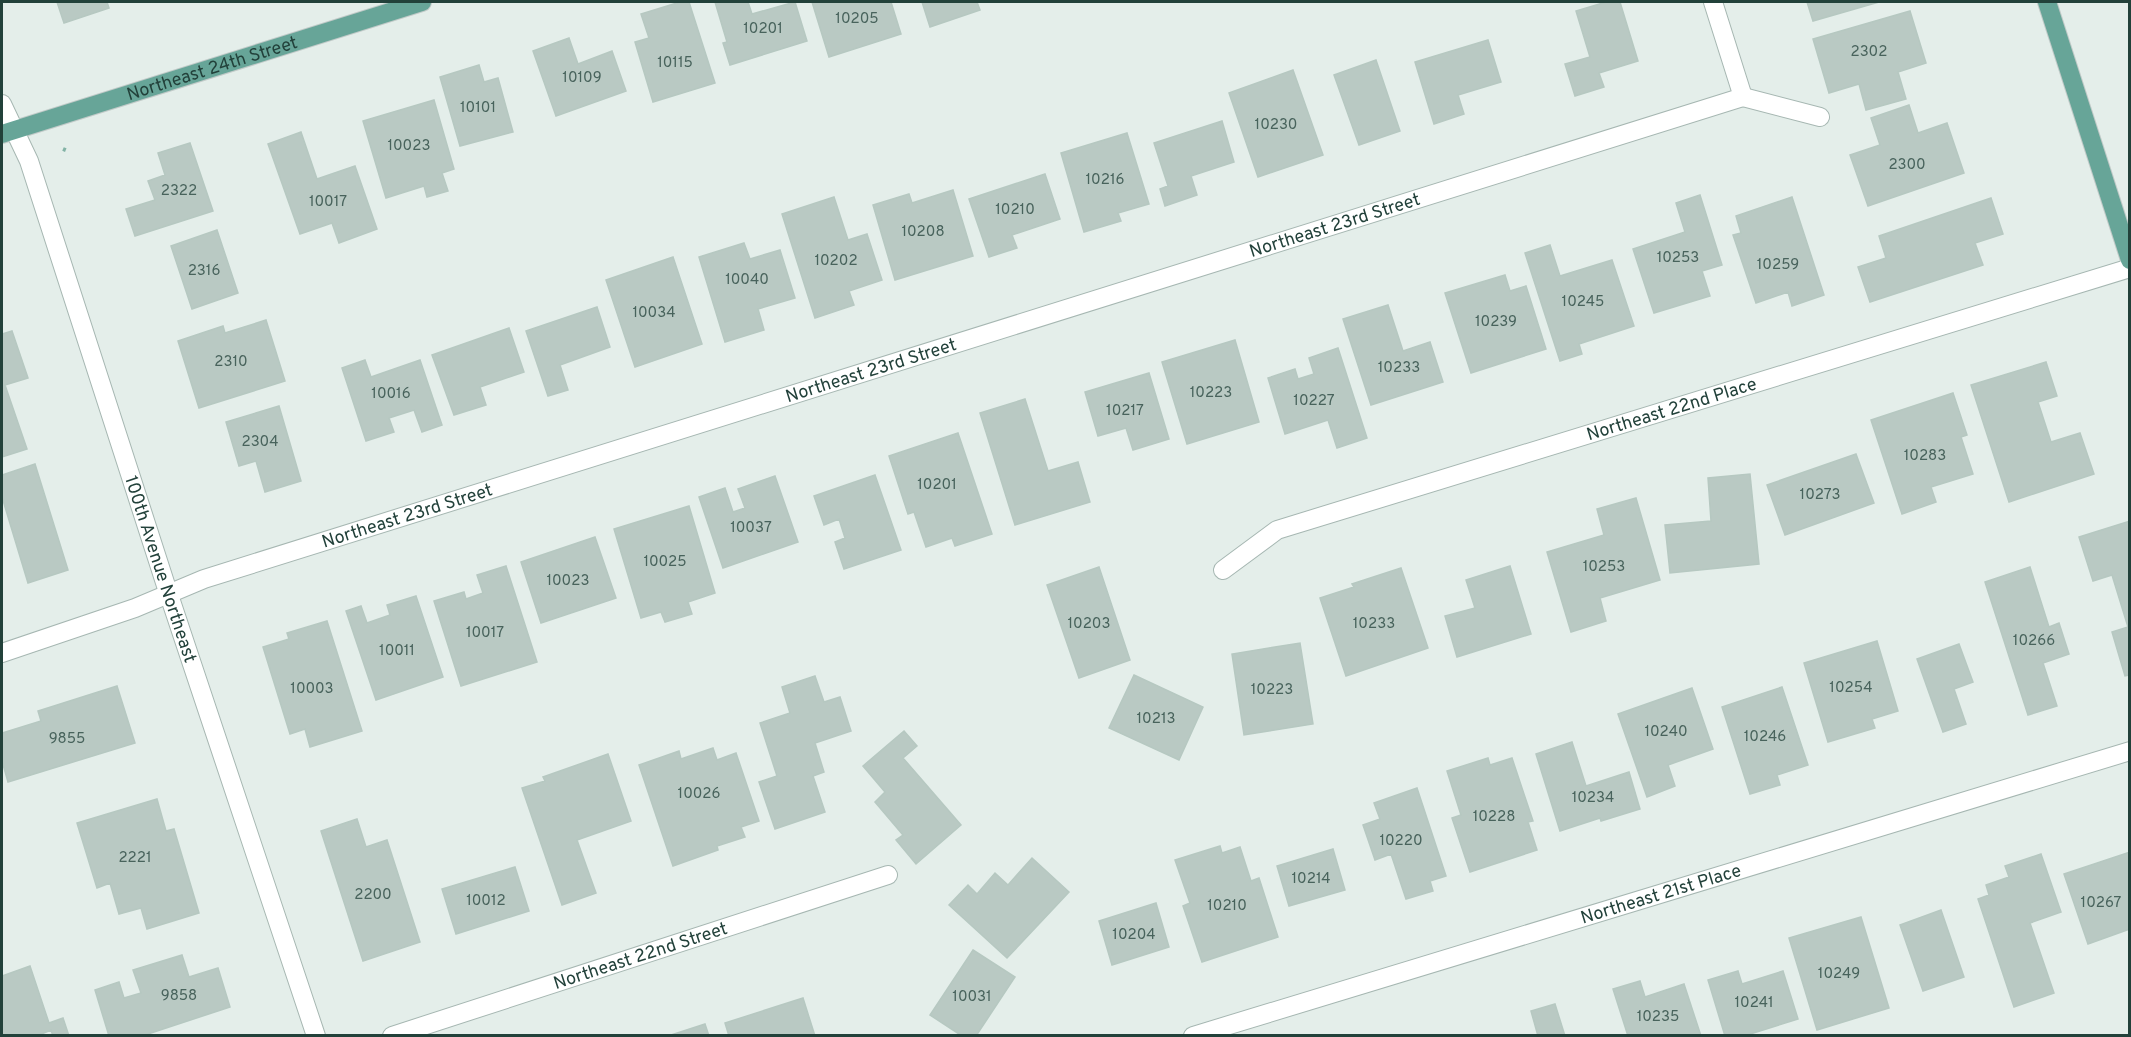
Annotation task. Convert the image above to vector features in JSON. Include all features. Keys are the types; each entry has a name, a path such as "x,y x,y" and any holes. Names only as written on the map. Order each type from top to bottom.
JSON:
{"main road":[{"name":"Northeast 24th Street","path":"8,132 422,2"},
{"path":"2047,2 2130,260"}],"street":[{"path":"1713,2 1743,97 1820,117"},
{"name":"Northeast 23rd Street","path":"2,653 135,608 204,579 1743,97"},
{"name":"100th Avenue Northeast","path":"2,104 8,132 29,161 169,595 316,1035"},
{"name":"Northeast 22nd Place","path":"1223,570 1277,530 2130,268"},
{"name":"Northeast 21st Place","path":"1193,1035 2130,751"},
{"name":"Northeast 22nd Street","path":"392,1035 888,875"}],"building":[{"path":"57,2 107,2 109,8 64,23"},
{"path":"680,2 689,2 715,83 653,102 635,42 649,38 641,14"},
{"path":"715,2 748,2 752,14 795,2 807,41 730,65 723,43 727,42"},
{"path":"812,2 891,2 901,34 829,57"},
{"path":"922,2 977,2 980,10 930,27"},
{"path":"1606,2 1620,2 1638,61 1599,73 1604,87 1575,96 1565,64 1590,57 1576,11"},
{"path":"1807,2 1879,2 1813,21"},
{"path":"1910,11 1926,63 1898,72 1906,99 1866,110 1859,84 1829,93 1813,39"},
{"path":"569,38 578,64 612,51 626,91 556,116 533,51"},
{"path":"1488,40 1501,82 1458,95 1464,114 1434,124 1415,62"},
{"path":"1376,60 1400,131 1359,145 1334,75"},
{"path":"479,65 484,82 498,78 513,132 460,146 440,77"},
{"path":"1293,70 1323,155 1258,177 1229,93"},
{"path":"434,100 454,169 442,173 448,191 427,197 424,186 386,198 363,121"},
{"path":"1909,105 1918,133 1947,123 1964,173 1868,206 1850,155 1880,145 1871,118"},
{"path":"1222,121 1234,162 1191,176 1197,195 1165,206 1160,189 1168,186 1154,143"},
{"path":"301,132 317,179 355,166 377,229 339,243 332,223 300,234 268,144"},
{"path":"1127,133 1149,204 1118,213 1121,221 1084,232 1061,153"},
{"path":"190,143 213,211 135,236 126,209 155,200 148,181 165,175 158,153"},
{"path":"1045,174 1060,219 1012,235 1017,248 989,257 969,199"},
{"path":"953,190 973,256 895,280 873,205 909,194 912,203"},
{"path":"1700,195 1722,265 1702,271 1710,296 1654,313 1633,249 1685,232 1676,203"},
{"path":"834,197 848,240 867,234 882,280 849,291 854,305 815,318 782,214"},
{"path":"1792,197 1824,295 1792,306 1788,292 1756,303 1733,235 1741,233 1736,216"},
{"path":"1991,198 2003,234 1975,243 1983,265 1870,302 1858,267 1886,258 1879,236"},
{"path":"217,230 238,293 192,309 171,246"},
{"path":"744,243 750,259 780,250 795,298 758,309 764,330 725,342 699,257"},
{"path":"1550,245 1560,276 1612,260 1634,326 1579,344 1582,354 1560,361 1525,253"},
{"path":"673,257 702,344 635,367 606,280"},
{"path":"1505,275 1510,291 1526,286 1546,349 1471,373 1445,293"},
{"path":"1388,305 1403,351 1430,342 1443,382 1371,405 1343,319"},
{"path":"597,307 610,347 560,365 568,390 548,396 526,331"},
{"path":"266,320 285,381 199,408 178,341 223,326 225,333"},
{"path":"509,328 524,372 480,387 486,405 454,415 432,355"},
{"path":"12,331 28,378 5,385 27,449 2,457 2,334"},
{"path":"1235,340 1259,422 1187,444 1162,362"},
{"path":"1338,348 1367,438 1337,448 1328,420 1285,434 1268,378 1295,369 1298,379 1314,374 1309,358"},
{"path":"365,360 371,377 420,360 442,425 422,432 414,410 389,418 394,432 366,441 342,368"},
{"path":"2046,362 2057,396 2038,402 2051,442 2080,433 2094,474 2009,502 1971,385"},
{"path":"1149,373 1169,439 1133,450 1126,428 1098,436 1085,392"},
{"path":"1953,393 1967,435 1961,437 1973,474 1931,487 1936,502 1902,514 1871,420"},
{"path":"1025,399 1048,471 1078,462 1090,502 1015,525 980,413"},
{"path":"279,406 301,481 265,492 256,461 239,466 226,422"},
{"path":"958,433 992,534 955,546 952,538 926,547 914,512 908,514 889,456"},
{"path":"1856,454 1874,503 1785,535 1767,485"},
{"path":"35,464 68,570 28,583 2,497 2,475"},
{"path":"1750,474 1759,564 1670,573 1665,525 1711,521 1708,478"},
{"path":"875,475 901,550 844,569 835,542 845,538 839,519 824,525 814,496"},
{"path":"775,476 798,542 723,568 699,497 725,488 733,512 745,508 738,489"},
{"path":"1636,498 1660,580 1600,598 1606,621 1571,632 1547,552 1604,535 1597,509"},
{"path":"689,506 715,593 688,602 692,614 665,622 661,612 641,618 614,529"},
{"path":"2130,521 2130,675 2125,676 2112,632 2128,627 2112,575 2093,581 2079,537"},
{"path":"595,537 616,598 541,623 521,562"},
{"path":"506,566 537,662 461,686 434,601 464,592 466,599 483,593 477,575"},
{"path":"1510,566 1531,634 1457,657 1445,616 1475,608 1466,580"},
{"path":"1099,567 1130,660 1079,678 1047,585"},
{"path":"2030,567 2049,627 2059,623 2069,654 2043,663 2057,706 2028,715 1985,582"},
{"path":"1401,568 1428,648 1346,676 1320,598 1354,587 1352,584"},
{"path":"416,596 443,677 376,700 346,611 361,606 367,623 390,615 387,605"},
{"path":"327,621 362,731 310,747 305,729 290,734 263,647 289,639 287,633"},
{"path":"1877,641 1898,711 1872,719 1875,728 1828,742 1804,663"},
{"path":"1300,643 1313,724 1244,735 1232,654"},
{"path":"1959,644 1973,682 1954,689 1966,724 1943,732 1917,659"},
{"path":"1134,675 1203,707 1179,760 1109,728"},
{"path":"815,676 824,702 840,697 851,731 815,743 824,772 813,776 825,812 775,829 759,782 777,776 760,723 790,713 782,687"},
{"path":"117,686 135,743 8,782 2,761 2,733 41,721 38,711"},
{"path":"1782,687 1808,765 1777,775 1780,785 1750,794 1722,707"},
{"path":"1692,688 1713,749 1668,765 1675,786 1647,797 1618,714"},
{"path":"904,731 917,746 903,758 961,825 916,864 896,840 903,835 875,802 885,792 863,766"},
{"path":"1572,742 1586,786 1629,772 1640,809 1601,821 1600,818 1560,831 1536,754"},
{"path":"713,748 717,760 736,753 759,821 741,827 745,837 717,846 718,850 673,866 639,765 679,751 681,759"},
{"path":"608,754 631,821 577,840 596,893 562,905 522,788 545,781 543,777"},
{"path":"1488,758 1490,765 1512,758 1533,821 1528,822 1537,850 1470,872 1452,818 1461,815 1447,771"},
{"path":"1417,788 1446,876 1430,881 1433,891 1406,899 1391,854 1375,860 1363,825 1380,819 1374,803"},
{"path":"157,799 166,831 174,829 199,913 147,929 141,908 119,914 110,883 97,888 77,823"},
{"path":"357,819 366,847 387,840 420,942 363,961 321,831"},
{"path":"1220,846 1222,853 1240,847 1251,881 1259,878 1278,937 1202,962 1183,906 1190,903 1175,860"},
{"path":"1333,849 1345,890 1289,906 1277,866"},
{"path":"2130,852 2130,929 2088,944 2064,874"},
{"path":"2041,854 2061,912 2030,923 2054,993 2014,1007 1978,899 1989,895 1986,885 2009,877 2005,866"},
{"path":"1032,858 1069,892 1007,958 949,905 968,885 977,894 995,873 1008,885"},
{"path":"515,867 529,911 456,934 442,889"},
{"path":"1156,903 1169,947 1112,965 1099,921"},
{"path":"1941,910 1964,977 1923,991 1900,925"},
{"path":"1861,917 1889,1008 1817,1030 1789,938"},
{"path":"973,950 1015,977 976,1036 962,1036 930,1015"},
{"path":"182,955 189,977 218,968 230,1007 142,1036 109,1036 95,990 119,982 124,998 141,993 133,970"},
{"path":"30,966 49,1023 63,1018 69,1036 53,1036 51,1030 37,1036 2,1036 2,976"},
{"path":"1738,971 1742,984 1783,971 1798,1019 1744,1036 1725,1036 1708,980"},
{"path":"1640,981 1645,997 1684,984 1701,1036 1628,1036 1613,989"},
{"path":"803,998 815,1036 729,1036 725,1023"},
{"path":"1555,1004 1565,1036 1538,1036 1531,1011"},
{"path":"705,1024 709,1036 668,1036"}]}
